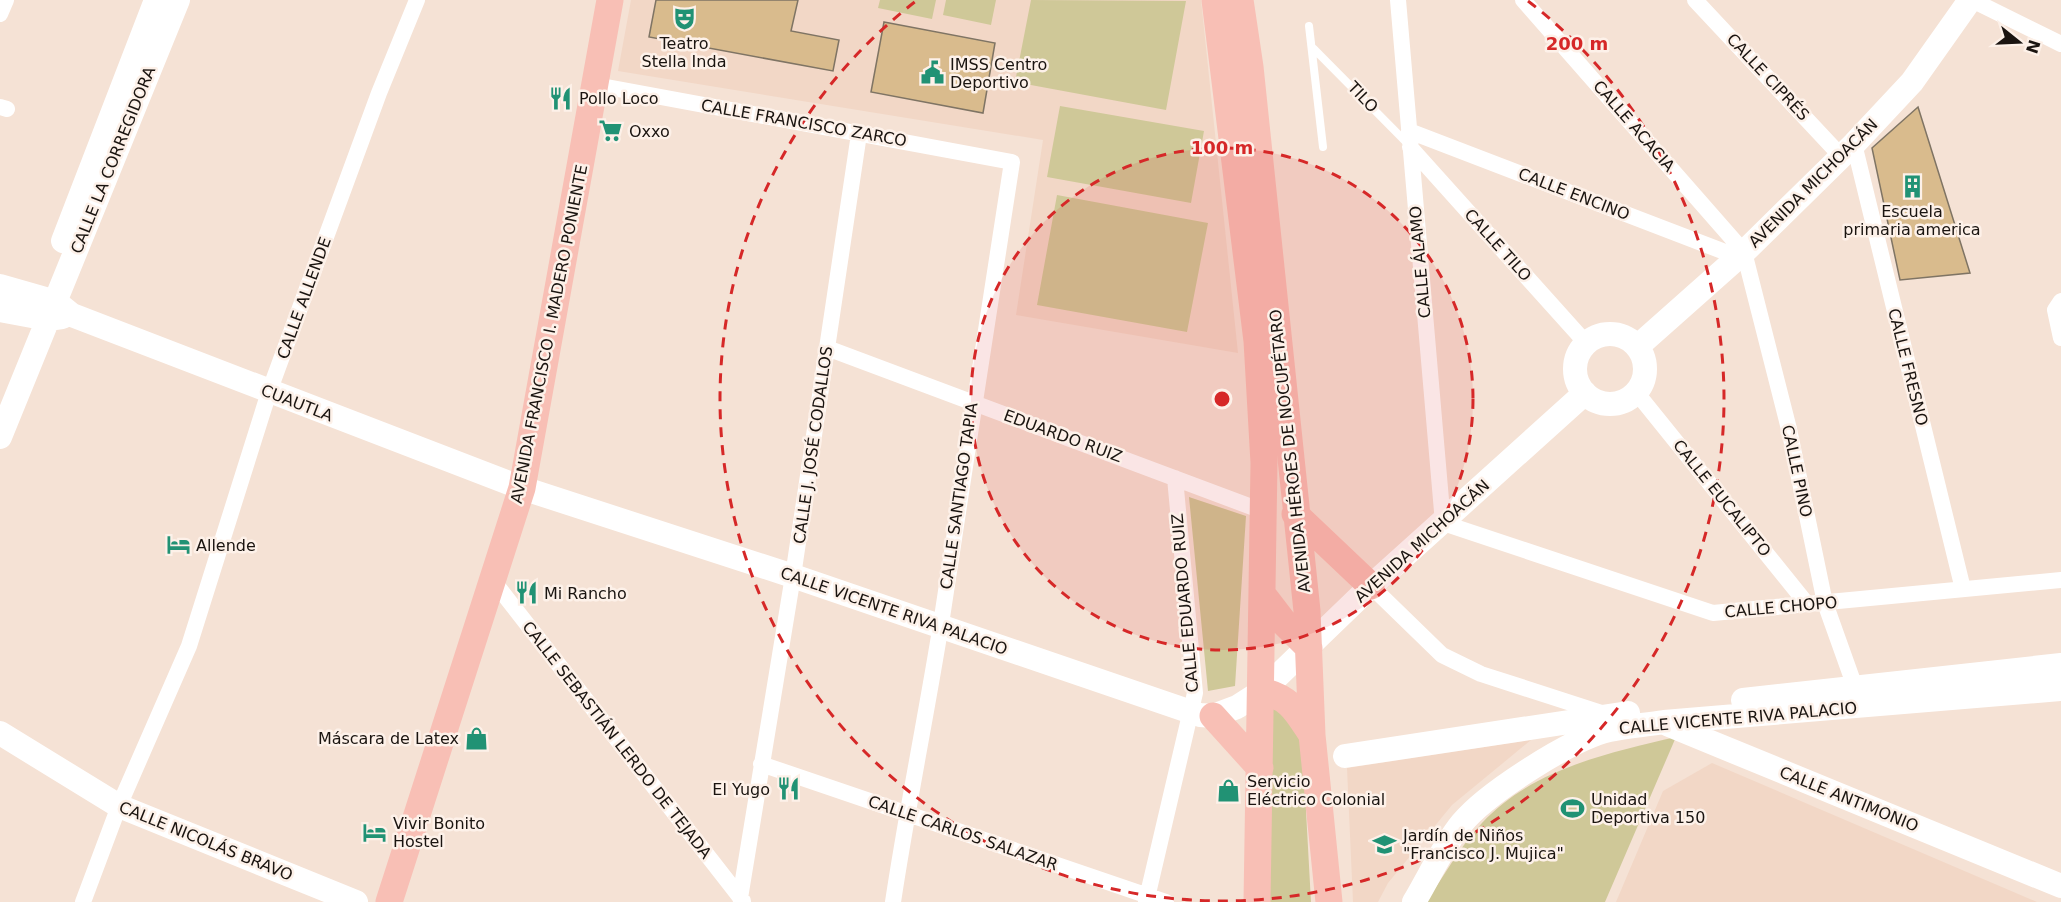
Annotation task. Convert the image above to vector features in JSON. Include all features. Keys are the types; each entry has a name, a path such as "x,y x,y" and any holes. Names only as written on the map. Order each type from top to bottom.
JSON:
{"main road":[{"name":"AVENIDA FRANCISCO I. MADERO PONIENTE","path":"389,902 491,578 522,488 610,0"},
{"name":"AVENIDA HÉROES DE NOCUPÉTARO","path":"1215,0 1257,341 1265,513 1257,902"},
{"name":"AVENIDA HÉROES DE NOCUPÉTARO","path":"1240,0 1250,67 1309,648 1312,735 1329,902"},
{"path":"1295,514 1371,586"},
{"path":"1263,595 1286,626 1309,648"},
{"path":"1262,692 1279,695 1289,702 1312,735"},
{"path":"1201,715 1260,768"}],"street":[{"path":"0,15 6,0"},
{"name":"CALLE LA CORREGIDORA","path":"51,310 156,0"},
{"name":"CALLE LA CORREGIDORA","path":"51,310 178,0"},
{"name":"CALLE ALLENDE","path":"83,902 119,806 189,646 269,392 379,93 417,0"},
{"name":"CALLE ÁLAMO","path":"1398,0 1443,523"},
{"name":"CALLE ACACIA","path":"1523,0 1741,254"},
{"name":"CALLE CIPRÉS","path":"1695,0 1847,149"},
{"path":"1971,0 2061,44"},
{"name":"AVENIDA MICHOACÁN","path":"1638,347 1741,254 1912,82 1971,0"},
{"name":"CALLE FRANCISCO ZARCO","path":"596,85 1012,162"},
{"name":"CALLE J. JOSÉ CODALLOS","path":"742,900 761,764 793,576 860,134"},
{"name":"CALLE ENCINO","path":"1410,139 1741,254"},
{"name":"CALLE TILO","path":"1410,139 1586,343"},
{"name":"CALLE FRESNO","path":"1847,149 1963,589"},
{"name":"CALLE SANTIAGO TAPIA","path":"893,902 906,813 940,626 972,403 1012,162"},
{"name":"CALLE PINO","path":"1741,254 1789,429 1825,603 1855,687"},
{"name":"CUAUTLA","path":"0,286 51,310 522,488"},
{"path":"2061,301 2055,310 2061,338"},
{"name":"CUAUTLA","path":"0,310 51,310"},
{"path":"0,437 4,412 51,310"},
{"path":"1618,334 1638,347 1645,370 1636,392 1616,404 1594,400 1578,384 1575,362 1586,343 1596,337 1618,334"},
{"name":"EDUARDO RUIZ","path":"827,348 1265,513"},
{"name":"CALLE EUCALIPTO","path":"1636,392 1807,604"},
{"name":"AVENIDA MICHOACÁN","path":"1262,692 1371,586 1585,393"},
{"name":"CALLE EDUARDO RUIZ","path":"1147,899 1201,715 1195,693 1175,478"},
{"name":"CALLE VICENTE RIVA PALACIO","path":"522,488 793,576 1201,715"},
{"name":"CALLE CHOPO","path":"1443,523 1713,613 2061,580"},
{"name":"CALLE SEBASTIÁN LERDO DE TEJADA","path":"491,578 742,900"},
{"path":"1371,586 1442,655 1481,674 1608,715"},
{"name":"CALLE VICENTE RIVA PALACIO","path":"1345,756 1608,715 2061,665"},
{"name":"CALLE VICENTE RIVA PALACIO","path":"1414,902 1462,823 1493,795 1564,750 1607,730 1664,722 2061,689"},
{"path":"1201,715 1237,707 1262,692"},
{"name":"CALLE ANTIMONIO","path":"1638,712 2061,886"},
{"name":"CALLE NICOLÁS BRAVO","path":"0,733 119,806 356,902"},
{"name":"CALLE CARLOS SALAZAR","path":"761,764 1147,899 1166,902"}],"lane":[{"path":"1309,26 1314,49 1323,147"},
{"name":"TILO","path":"1314,49 1410,139"}],"shaded area":[{"path":"631,0 1201,0 1238,353 1016,315 1043,140 618,71"},
{"path":"880,0 936,0 932,19 878,8"},
{"path":"946,0 996,0 991,25 943,15"},
{"path":"1031,0 1186,1 1166,110 1015,82"},
{"path":"1060,106 1204,131 1191,203 1047,177"},
{"path":"1057,195 1208,223 1187,332 1037,305"},
{"path":"1189,497 1246,516 1235,686 1208,691"},
{"path":"1275,699 1302,738 1311,902 1267,902 1268,702"},
{"name":"Unidad Deportiva 150","path":"1676,737 1605,902 1426,902 1474,832 1502,804 1524,789 1547,776 1598,757"},
{"name":"Jardín de Niños \"Francisco J. Mujica\"","path":"1531,740 1452,805 1388,883 1378,902 1353,902 1347,768"},
{"path":"1712,763 2037,902 1616,902 1663,791"}],"building":[{"path":"656,0 798,0 791,31 839,40 833,71 649,37"},
{"path":"884,22 995,43 983,113 871,92"},
{"name":"Escuela primaria america","path":"1918,107 1970,273 1900,280 1872,148"}],"place":[{"name":"Teatro Stella Inda","path":"684,18"},
{"name":"IMSS Centro Deportivo","path":"932,73"},
{"name":"Pollo Loco","path":"561,98"},
{"name":"Oxxo","path":"611,131"},
{"name":"Escuela primaria america","path":"1912,186"},
{"name":"Allende","path":"178,545"},
{"name":"Mi Rancho","path":"526,593"},
{"name":"Máscara de Latex","path":"477,738"},
{"name":"El Yugo","path":"788,789"},
{"name":"Servicio Eléctrico Colonial","path":"1229,790"},
{"name":"Unidad Deportiva 150","path":"1573,808"},
{"name":"Vivir Bonito Hostel","path":"375,832"},
{"name":"Jardín de Niños \"Francisco J. Mujica\"","path":"1385,844"}]}
